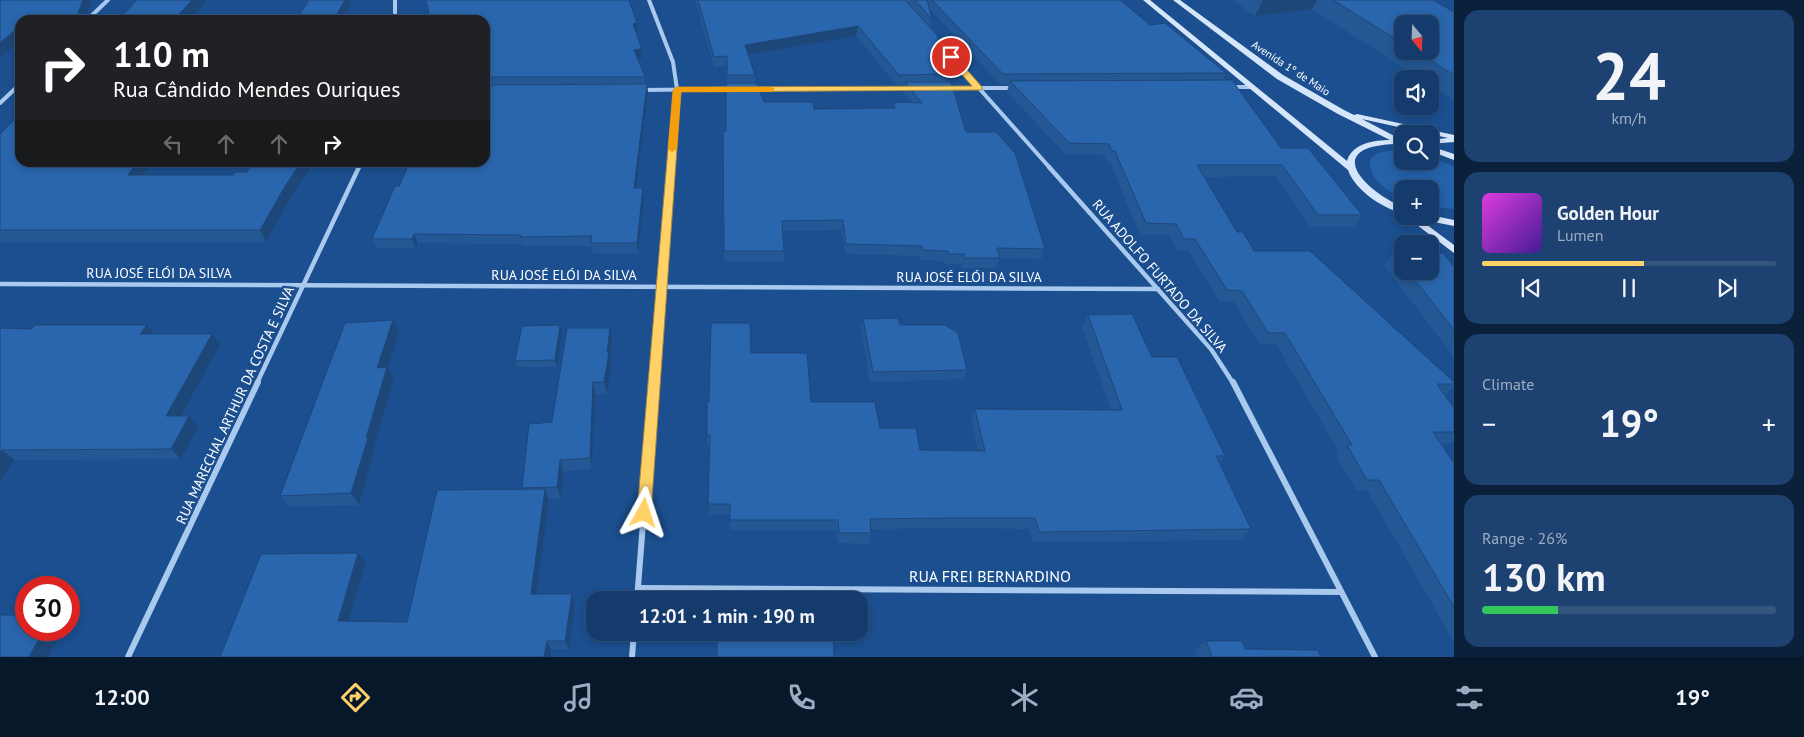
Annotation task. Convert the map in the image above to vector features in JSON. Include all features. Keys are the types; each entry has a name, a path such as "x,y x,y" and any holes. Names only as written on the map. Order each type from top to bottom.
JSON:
{"street":[{"path":"92,15 108,0"},
{"path":"395,0 395,15"},
{"path":"638,591 677,90 673,62 649,0"},
{"path":"1146,0 1351,168 1360,182 1376,196 1394,206"},
{"name":"Avenida 1º de Maio","path":"1176,0 1280,77 1340,112 1394,138"},
{"name":"RUA ADOLFO FURTADO DA SILVA","path":"932,36 1211,349 1227,371 1375,657"},
{"path":"1223,87 1252,87"},
{"path":"940,88 1018,88"},
{"path":"0,103 15,89"},
{"path":"638,90 735,89"},
{"path":"745,89 911,89"},
{"path":"1340,112 1454,138"},
{"path":"1439,140 1454,138"},
{"path":"1351,168 1351,158 1357,150 1382,142 1394,142"},
{"path":"1439,151 1454,157"},
{"name":"RUA MARECHAL ARTHUR DA COSTA E SILVA","path":"128,657 359,167"},
{"path":"1439,220 1454,223"},
{"path":"1421,225 1454,250"},
{"name":"RUA JOSÉ ELÓI DA SILVA","path":"0,284 1158,289"},
{"name":"RUA FREI BERNARDINO","path":"638,588 1341,592"},
{"path":"632,657 633,641"}],"shaded area":[{"path":"1394,150 1394,170 1439,170 1439,160 1454,167 1454,209 1439,208 1439,180 1394,180 1394,193 1379,183 1370,166 1370,159 1378,153"}],"building":[{"path":"0,0 83,0 77,15 15,15 15,30 0,43"},
{"path":"137,0 192,0 178,15 123,15"},
{"path":"309,0 345,0 337,14 342,15 299,15"},
{"path":"426,0 629,0 637,23 633,24 642,49 634,50 645,77 490,77 490,15 429,15"},
{"path":"698,0 905,0 937,35 949,74 899,75 858,26 745,45 755,75 727,75 727,56 714,57"},
{"path":"915,0 927,0 932,19"},
{"path":"932,0 1120,0 1150,25 1165,23 1226,73 1003,74"},
{"path":"1333,0 1433,0 1454,12 1454,75 1430,60 1439,60 1439,15 1394,15 1394,38"},
{"path":"1232,80 1281,148 1308,148 1362,215 1318,215 1282,165 1197,165 1237,232 1243,232 1254,251 1310,251 1454,382 1454,384 1437,384 1454,408 1454,432 1433,432 1454,463 1454,607 1379,480 1367,480 1347,445 1352,445 1285,333 1268,333 1242,291 1227,290 1195,239 1184,239 1176,224 1146,223 1115,151 1112,151 1109,144 1069,143 1010,81"},
{"path":"905,82 951,82 966,132 996,132 1015,153 1045,249 997,248 1000,258 965,258 964,254 948,254 948,251 923,250 922,246 846,244 843,220 782,221 784,251 724,251 723,131 726,131 726,83 757,83 764,102 813,102 814,109 895,108 894,102 922,103"},
{"path":"647,84 634,188 643,188 637,243 591,243 592,236 520,237 521,235 414,234 412,239 372,239 395,186 399,186 408,167 490,167 490,85"},
{"path":"15,119 15,167 134,167 128,175 233,175 234,172 247,172 250,167 298,167 260,230 0,230 0,134"},
{"path":"1439,253 1443,253 1454,267 1454,330 1415,280 1439,280"},
{"path":"1132,314 1152,357 1177,357 1225,456 1216,456 1251,529 1039,532 1035,518 947,518 870,519 871,533 839,533 838,520 730,520 730,504 708,504 710,435 707,435 707,402 709,402 711,323 750,323 751,353 807,353 811,402 875,402 880,428 916,428 920,450 985,451 975,409 1122,410 1088,315"},
{"path":"898,318 900,325 945,325 958,333 967,370 873,372 863,319"},
{"path":"393,320 377,368 387,367 351,493 280,496 345,323"},
{"path":"35,325 147,325 140,334 212,334 166,416 189,416 171,449 2,450 0,452 0,328 31,329"},
{"path":"560,325 555,360 515,361 522,326"},
{"path":"567,328 610,328 607,352 609,352 604,382 593,382 590,458 560,460 557,487 522,488 529,424 552,422"},
{"path":"545,489 531,594 572,594 565,641 547,641 544,657 220,657 261,554 358,553 338,621 407,622 437,490"},
{"path":"0,615 15,615 15,641 38,641 29,657 0,657"},
{"path":"717,641 833,641 834,657 717,657"},
{"path":"1206,641 1242,641 1245,649 1318,650 1321,657 1212,657"}],"slow traffic":[{"path":"672,149 677,90 771,89"}],"route":[{"path":"644,513 677,90 979,88 951,57"}]}
